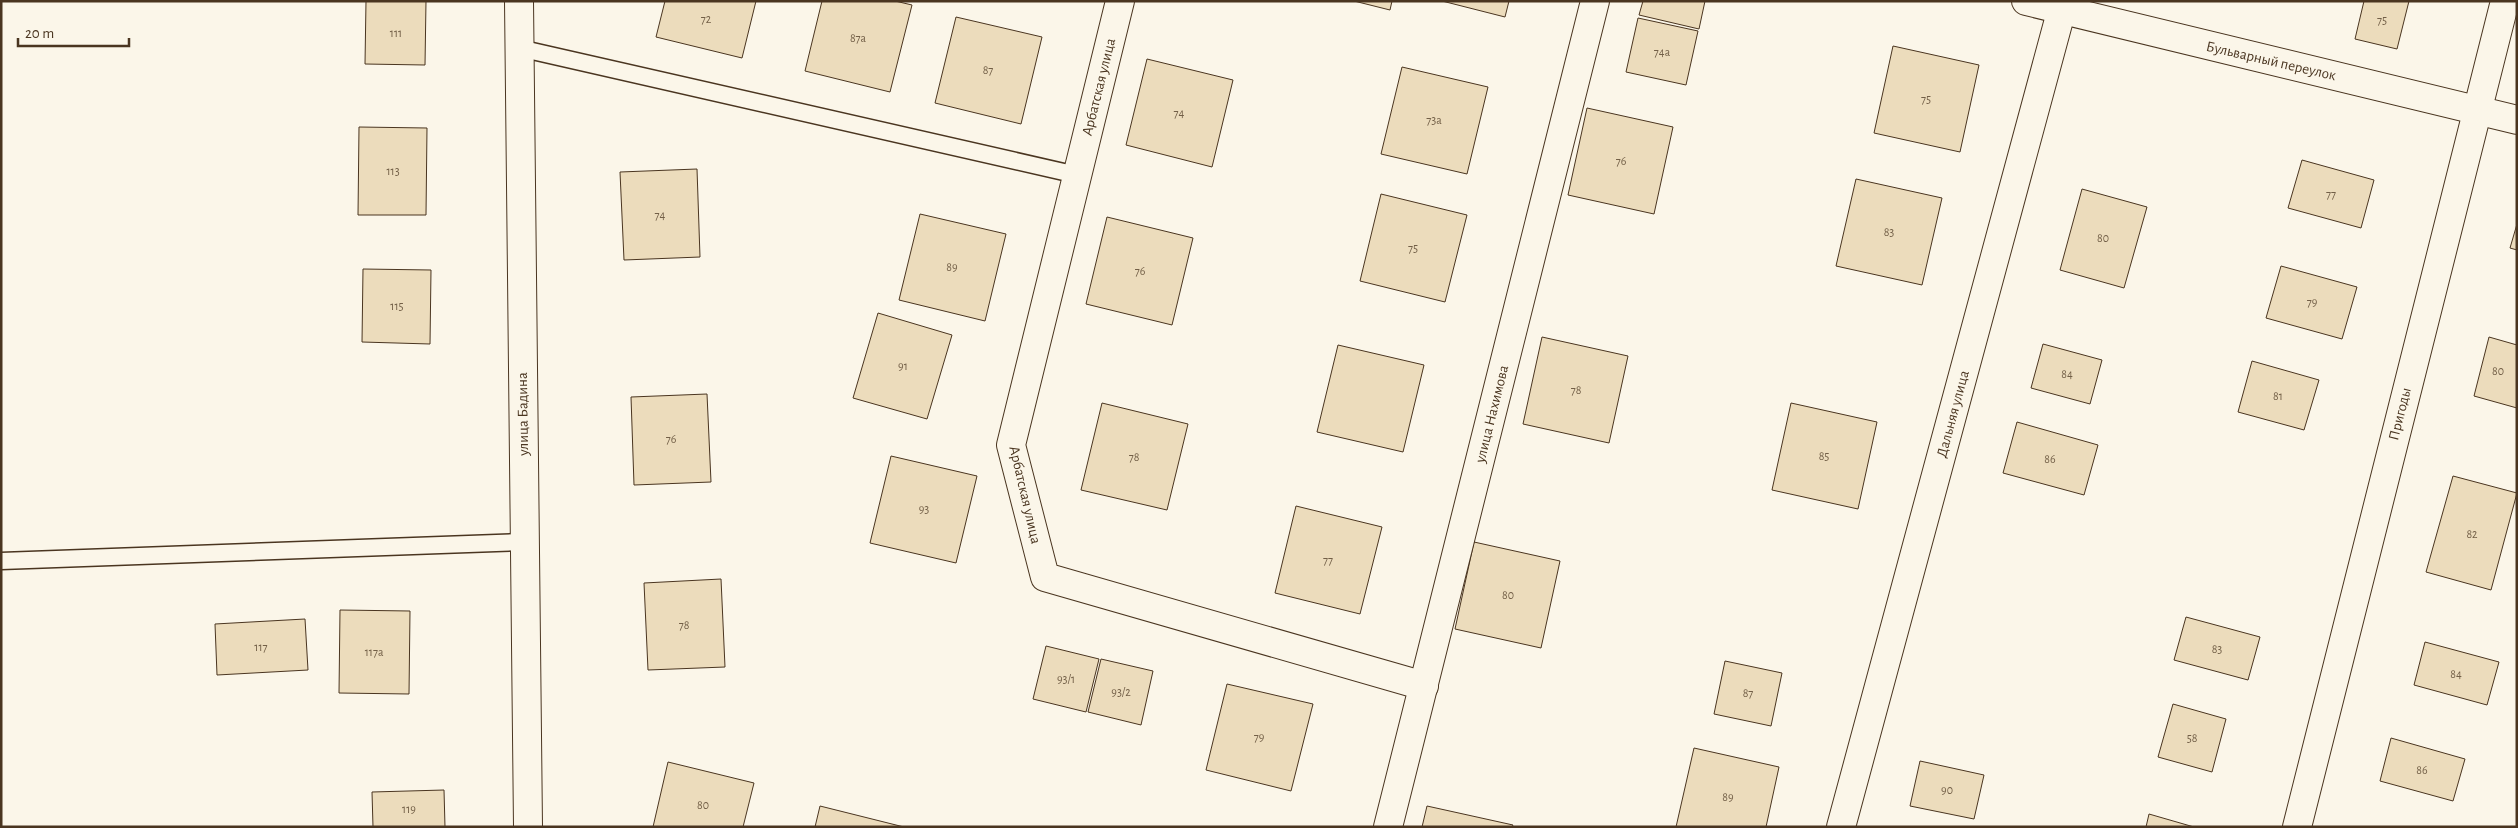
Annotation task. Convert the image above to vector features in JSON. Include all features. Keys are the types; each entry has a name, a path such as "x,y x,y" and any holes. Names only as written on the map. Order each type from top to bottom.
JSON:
{"street":[{"name":"улица Бадина","path":"519,1 528,827"},
{"name":"Арбатская улица","path":"1120,1 1011,445 1045,577 1424,686"},
{"name":"улица Нахимова","path":"1388,827 1595,1"},
{"name":"Бульварный переулок","path":"2026,1 2062,6 2517,120"},
{"name":"Пригоды","path":"2297,827 2505,1"},
{"name":"Дальняя улица","path":"1841,827 2062,6"}],"lane":[{"path":"519,48 1077,175"},
{"path":"1,561 524,542"}],"building":[{"path":"366,1 426,1 425,65 365,64"},
{"path":"665,1 756,1 742,58 656,37"},
{"path":"822,1 895,1 912,5 890,92 805,71"},
{"path":"1354,1 1392,1 1390,10"},
{"path":"1442,1 1509,1 1505,17"},
{"path":"1643,1 1705,1 1699,29 1639,15"},
{"path":"2364,1 2409,1 2397,49 2355,39"},
{"path":"956,17 1042,37 1021,124 935,103"},
{"path":"1638,18 1698,31 1686,85 1626,72"},
{"path":"1893,46 1979,65 1960,152 1874,133"},
{"path":"1147,59 1233,80 1212,167 1126,145"},
{"path":"1402,67 1488,87 1467,174 1381,154"},
{"path":"1587,108 1673,127 1654,214 1568,195"},
{"path":"359,127 427,128 426,215 358,215"},
{"path":"2302,160 2374,180 2361,228 2288,208"},
{"path":"697,169 700,257 624,260 620,172"},
{"path":"1856,179 1942,198 1922,285 1836,266"},
{"path":"2082,189 2147,207 2124,288 2060,270"},
{"path":"1381,194 1467,215 1445,302 1360,281"},
{"path":"920,214 1006,234 985,321 899,300"},
{"path":"1107,217 1193,238 1172,325 1086,304"},
{"path":"2517,224 2517,250 2510,248"},
{"path":"2281,266 2357,287 2342,339 2266,318"},
{"path":"363,269 431,270 430,344 362,342"},
{"path":"878,313 952,335 927,419 853,398"},
{"path":"1542,337 1628,356 1609,443 1523,424"},
{"path":"2489,337 2517,345 2517,408 2474,396"},
{"path":"2043,344 2102,360 2090,404 2031,388"},
{"path":"1338,345 1424,365 1403,452 1317,432"},
{"path":"2252,361 2319,380 2304,430 2238,412"},
{"path":"707,394 711,482 634,485 631,397"},
{"path":"1102,403 1188,424 1167,510 1081,490"},
{"path":"1791,403 1877,422 1858,509 1772,490"},
{"path":"2017,422 2098,445 2084,495 2003,473"},
{"path":"891,456 977,476 956,563 870,543"},
{"path":"2453,476 2517,493 2491,590 2426,572"},
{"path":"1296,506 1382,527 1360,614 1275,593"},
{"path":"1474,542 1560,561 1541,648 1455,629"},
{"path":"721,579 725,667 648,670 644,583"},
{"path":"340,610 410,611 409,694 339,693"},
{"path":"2186,617 2260,637 2248,680 2174,660"},
{"path":"305,619 308,670 217,675 215,624"},
{"path":"2425,642 2499,662 2487,705 2414,685"},
{"path":"1046,646 1099,659 1086,712 1033,699"},
{"path":"1101,659 1153,671 1141,725 1088,712"},
{"path":"1725,661 1782,673 1771,726 1714,714"},
{"path":"1227,684 1313,704 1291,791 1206,770"},
{"path":"2173,704 2226,719 2212,772 2158,757"},
{"path":"2391,738 2465,759 2453,801 2380,781"},
{"path":"1694,748 1779,767 1766,827 1676,827"},
{"path":"1920,761 1984,775 1974,819 1910,806"},
{"path":"668,762 754,783 743,827 653,827"},
{"path":"444,790 445,827 373,827 372,792"},
{"path":"820,806 904,827 815,827"},
{"path":"1427,806 1513,825 1512,827 1422,827"},
{"path":"2149,814 2194,827 2146,827"}]}
